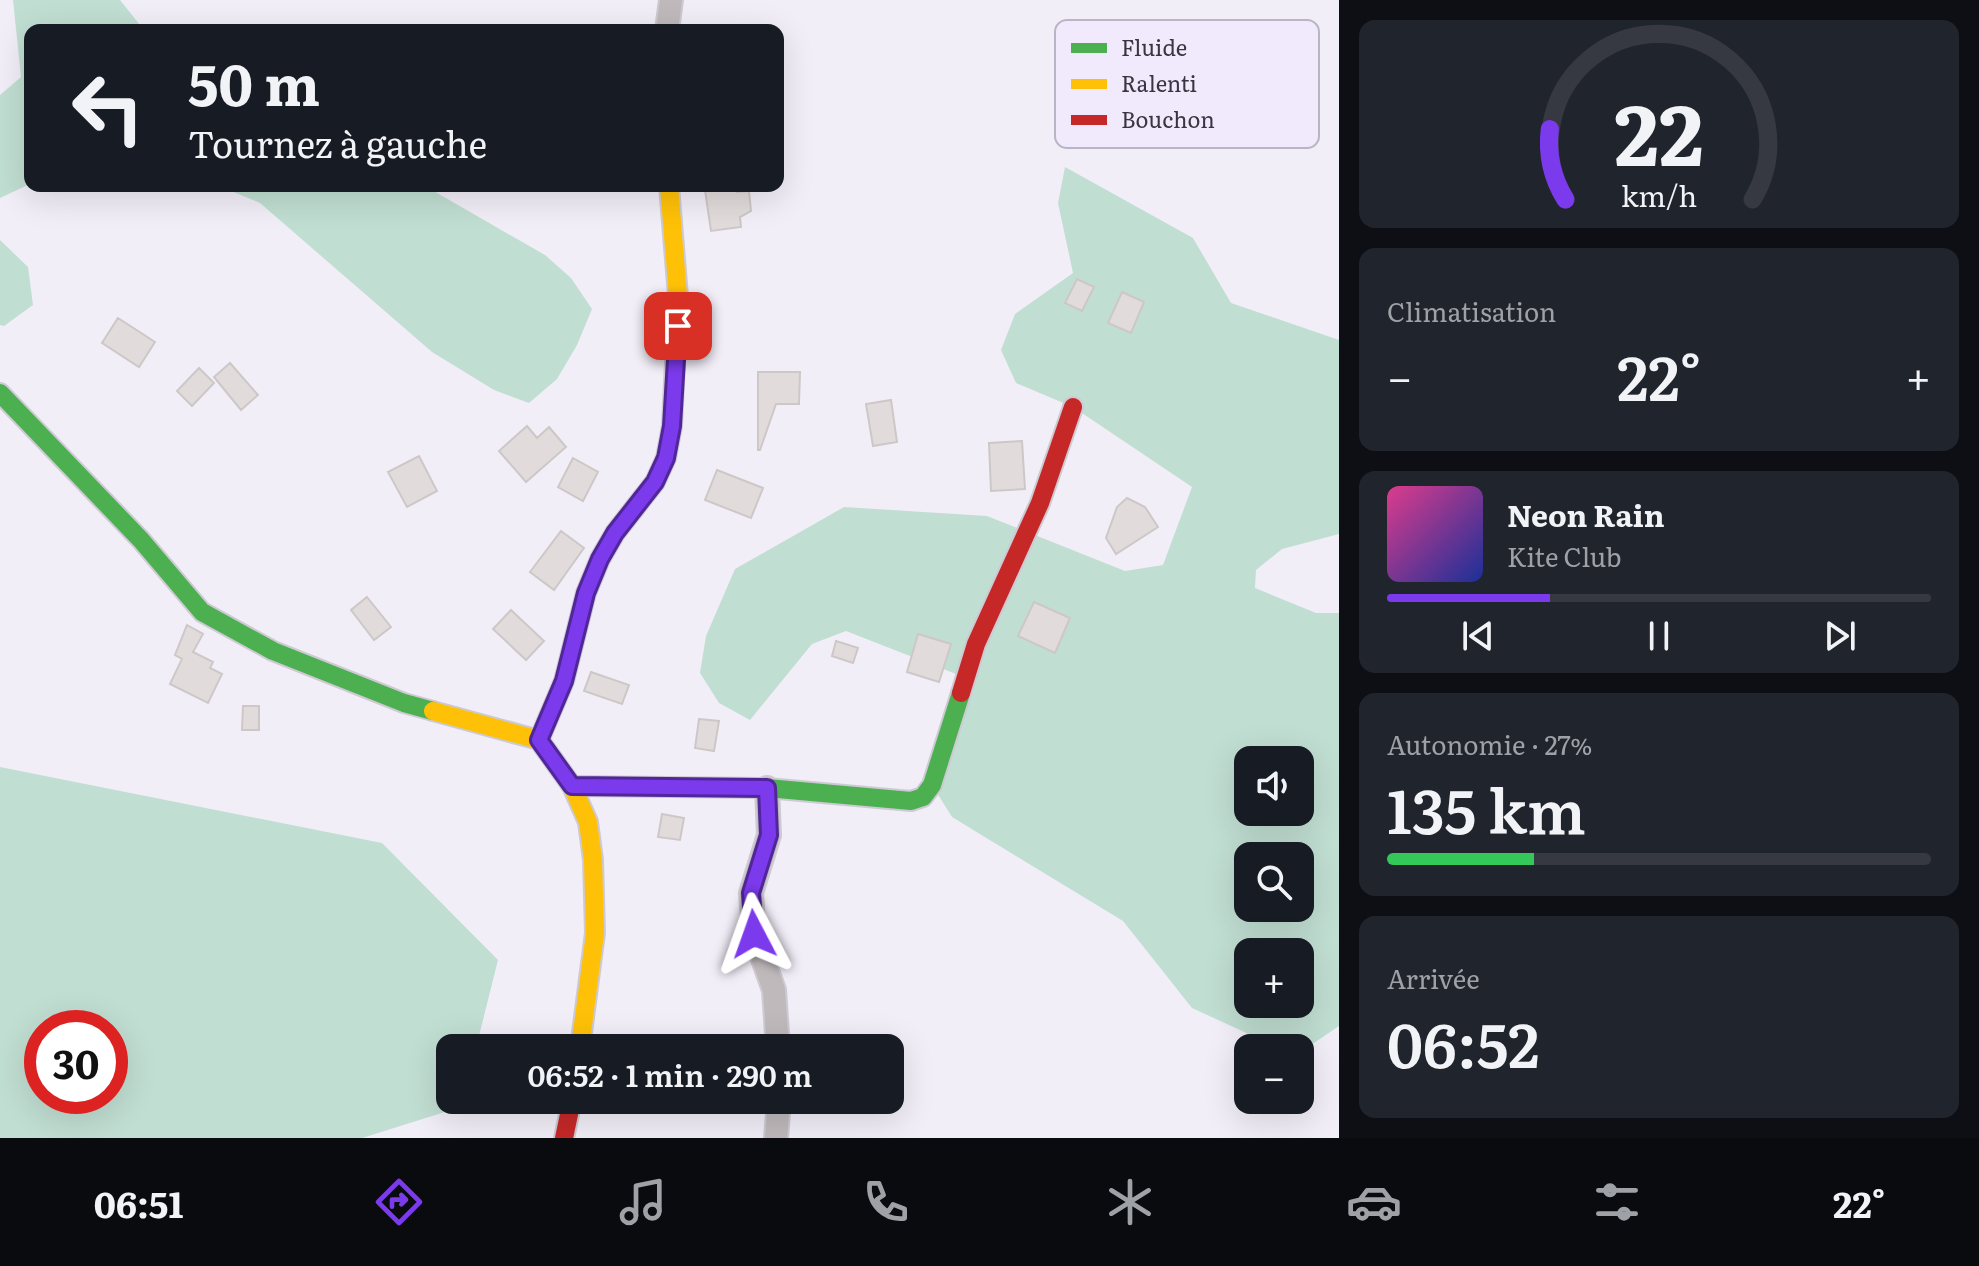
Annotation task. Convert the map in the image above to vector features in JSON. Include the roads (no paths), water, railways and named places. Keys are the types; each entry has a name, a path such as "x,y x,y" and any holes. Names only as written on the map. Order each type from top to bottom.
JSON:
{"street":[{"path":"668,24 671,0"},
{"path":"539,740 564,681 586,593 600,559 615,533 655,482 666,458 672,426 678,296 669,192"},
{"path":"0,393 141,540 202,612 273,651 404,703 539,740 572,786 588,822 595,933 582,1034"},
{"path":"572,786 767,788 911,801 923,797 932,785 976,644 1040,503 1073,407"},
{"path":"767,788 769,835 751,893 754,934 774,990 777,1034"},
{"path":"564,1138 569,1114"},
{"path":"776,1138 778,1114"}]}
